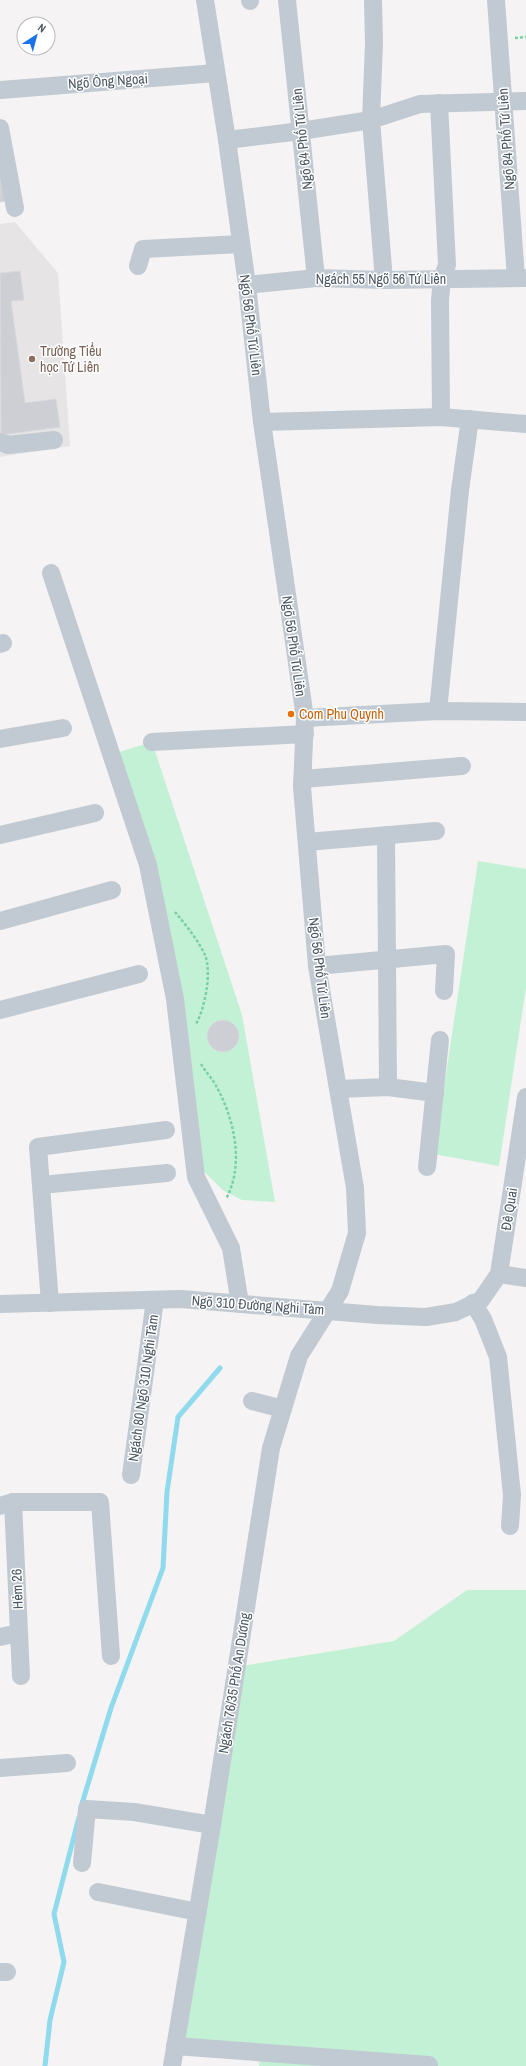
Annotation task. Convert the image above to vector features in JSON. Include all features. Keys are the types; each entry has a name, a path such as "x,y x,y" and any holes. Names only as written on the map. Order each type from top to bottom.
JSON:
{"street":[{"name":"Ngõ 56 Phố Tứ Liên","path":"205,0 227,140 247,286 262,422 305,726 303,779 317,966 355,1188 357,1233 340,1291 328,1311"},
{"name":"Ngõ 64 Phố Tứ Liên","path":"287,0 316,278"},
{"path":"373,0 374,43 371,120 384,280"},
{"name":"Ngõ 84 Phố Tứ Liên","path":"496,0 503,102 521,278"},
{"name":"Ngõ Ông Ngoại","path":"0,90 216,73"},
{"path":"227,140 301,132 371,120 420,104 526,101"},
{"path":"439,103 447,265 442,279 440,300 442,416"},
{"path":"0,128 15,208"},
{"path":"138,266 143,249 241,244"},
{"name":"Ngách 55 Ngõ 56 Tứ Liên","path":"247,286 316,278 384,280 521,278"},
{"path":"262,422 442,416 526,424"},
{"path":"438,711 460,490 470,419"},
{"path":"0,442 8,445 54,440"},
{"path":"51,573 148,865 175,1000 196,1177 231,1248 240,1304"},
{"path":"152,742 438,711 526,712"},
{"path":"0,738 62,728"},
{"path":"303,779 462,766"},
{"path":"0,835 95,813"},
{"path":"307,842 436,831"},
{"path":"386,835 388,1087"},
{"path":"0,921 112,890"},
{"path":"317,966 446,954 444,991"},
{"path":"0,1010 139,974"},
{"path":"427,1167 440,1040"},
{"path":"338,1089 388,1087 435,1093"},
{"name":"Đê Quai","path":"499,1274 526,1098"},
{"path":"50,1303 38,1148 166,1130"},
{"path":"41,1185 167,1173"},
{"path":"499,1274 526,1278"},
{"name":"Ngõ 310 Đường Nghi Tàm","path":"0,1304 181,1300 426,1317 456,1312 481,1300 499,1274"},
{"name":"Ngách 80 Ngõ 310 Nghi Tàm","path":"131,1476 155,1300"},
{"path":"473,1303 483,1319 498,1357 512,1495 510,1526"},
{"name":"Ngách 76/35 Phố An Dương","path":"172,2066 212,1825 261,1504 271,1448 299,1356 328,1311"},
{"path":"252,1401 283,1409"},
{"path":"7,1504 100,1502 111,1656"},
{"name":"Hẻm 26","path":"7,1504 19,1633 21,1676"},
{"path":"0,1637 19,1633"},
{"path":"0,1768 67,1763"},
{"path":"82,1863 87,1809 134,1812 212,1825"},
{"path":"98,1892 198,1912"},
{"path":"175,2046 429,2065"}],"path":[{"path":"154,895 176,912 188,926 205,956 208,983 202,1012 193,1029"},
{"path":"197,1059 215,1084 230,1118 237,1157 228,1194 216,1217"}],"shaded area":[{"name":"Trường Tiểu học Tứ Liên","path":"15,222 58,273 70,446 0,457 0,224"}],"green space":[{"path":"152,742 242,1015 275,1202 242,1200 224,1191 194,1162 193,1127 116,753"},
{"path":"478,861 526,869 526,987 499,1166 434,1154"},
{"path":"467,1590 526,1590 526,2066 259,2066 260,2053 175,2046 236,1667 394,1641"}],"building":[{"path":"0,175 5,201 0,202"},
{"path":"20,271 24,300 11,301 25,403 56,399 60,427 1,435 0,273"},
{"path":"223,1020 234,1025 239,1036 234,1047 223,1052 212,1047 207,1036 212,1025"}],"waterway":[{"path":"81,1807 111,1708 163,1568 167,1492 178,1417 220,1368"},
{"path":"45,2066 50,2020 64,1962 54,1914 79,1817"}],"place":[{"name":"Trường Tiểu học Tứ Liên","path":"32,359"},
{"name":"Com Phu Quynh","path":"291,714"}]}
